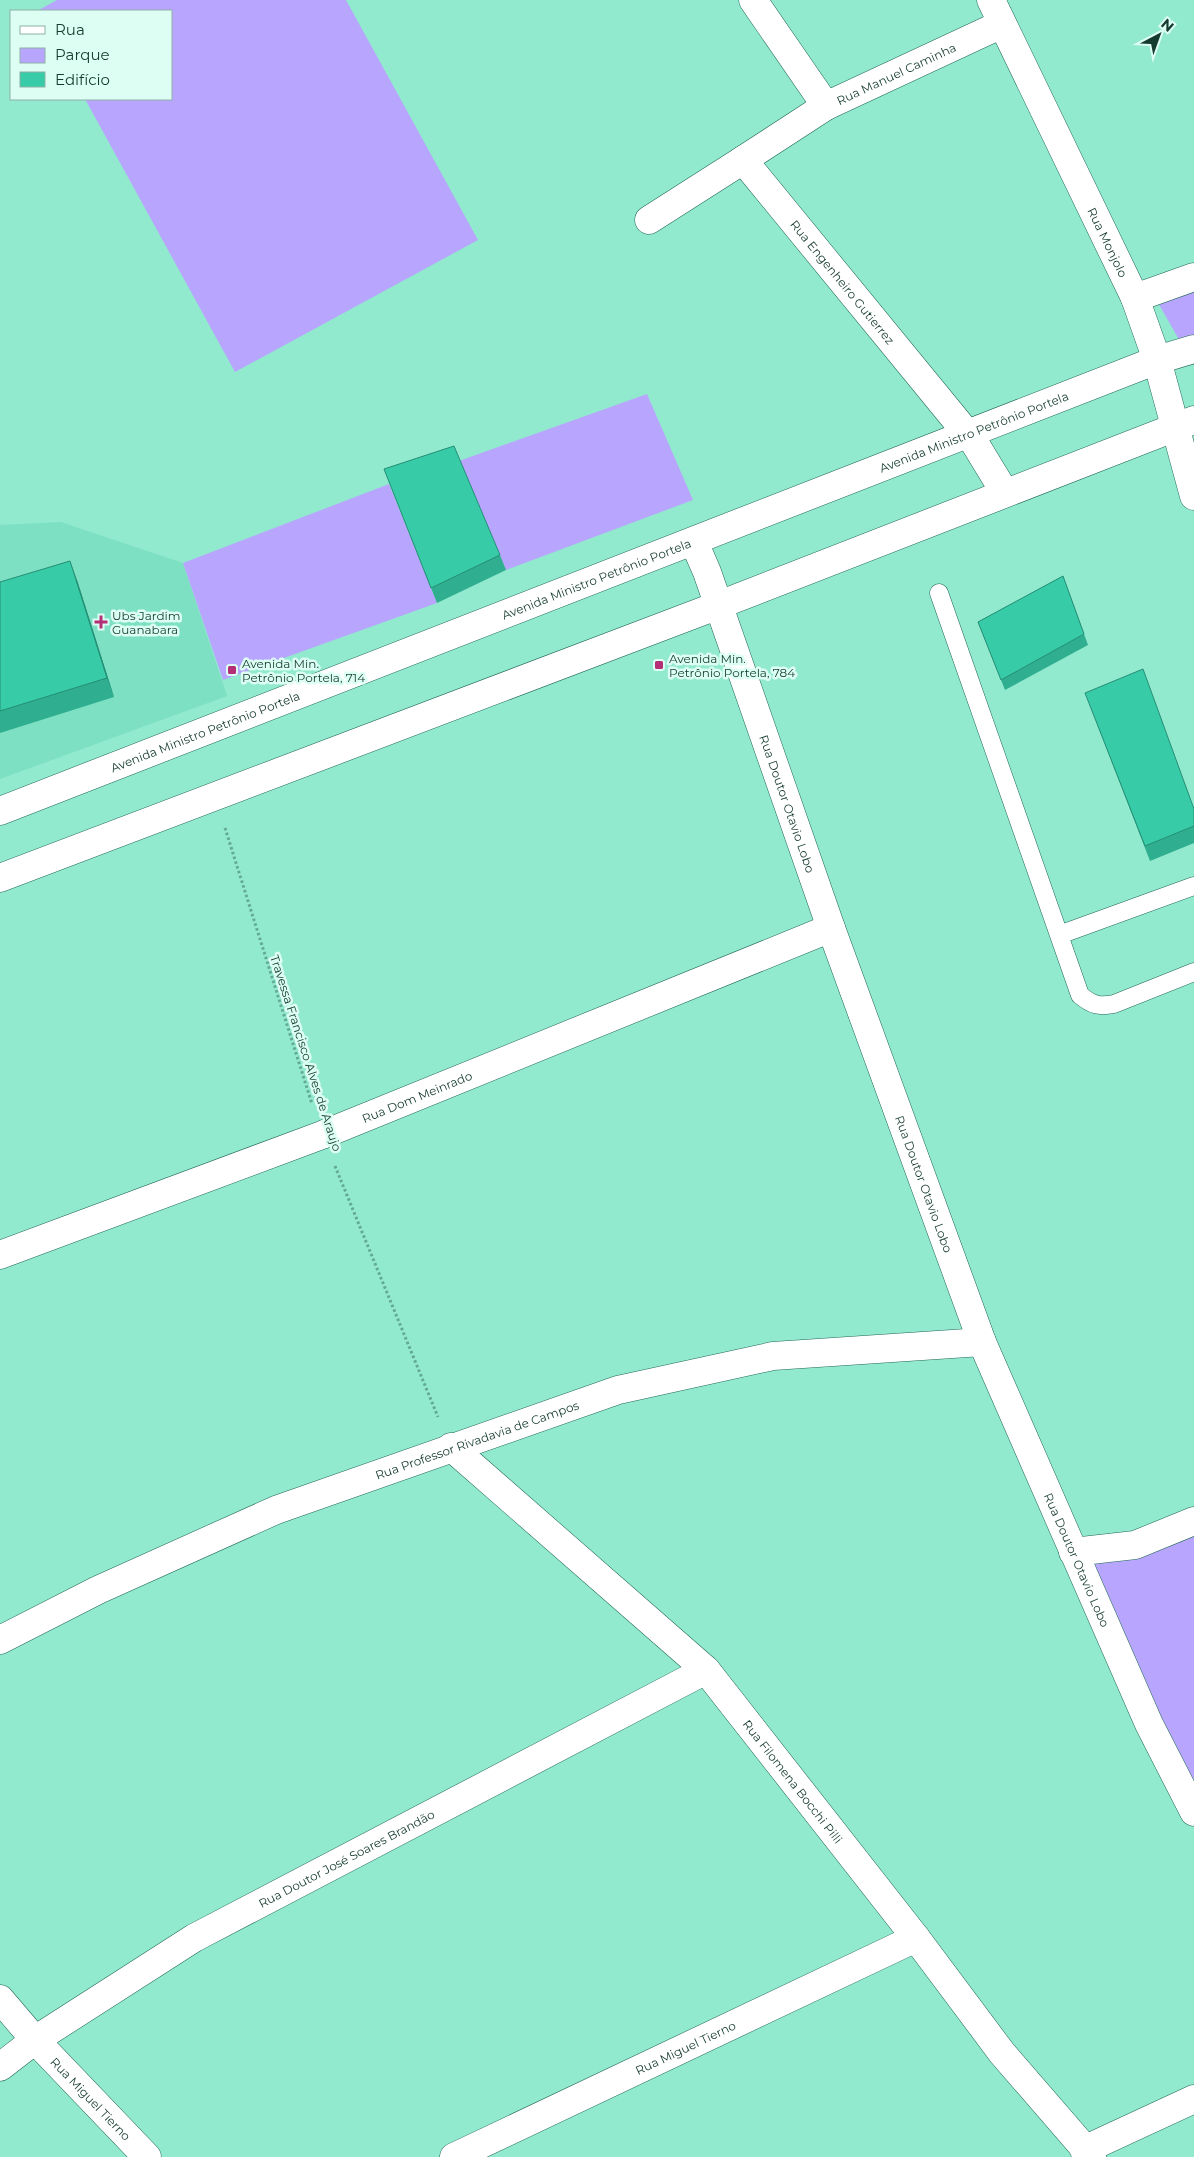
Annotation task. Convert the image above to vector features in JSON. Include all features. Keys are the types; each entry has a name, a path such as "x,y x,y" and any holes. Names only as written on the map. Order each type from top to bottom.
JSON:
{"street":[{"name":"Rua Manuel Caminha","path":"753,0 826,106 996,12"},
{"name":"Rua Monjolo","path":"996,12 1135,298 1157,360 1184,424 1194,496"},
{"path":"649,220 826,106"},
{"name":"Rua Engenheiro Gutierrez","path":"743,160 968,434 1005,493"},
{"path":"1135,298 1194,277"},
{"name":"Avenida Ministro Petrônio Portela","path":"0,812 1157,360 1194,349"},
{"path":"0,878 719,605 1184,424"},
{"name":"Rua Doutor Otavio Lobo","path":"694,542 719,605 831,928 982,1342 1149,1724 1194,1812"},
{"name":"Rua Dom Meinrado","path":"0,1255 322,1135 831,928"},
{"name":"Rua Professor Rivadavia de Campos","path":"0,1640 98,1590 276,1510 451,1447 618,1390 773,1356 982,1342"},
{"name":"Rua Filomena Bocchi Pilli","path":"451,1447 706,1670 916,1938 1002,2053 1088,2154"},
{"path":"1073,1552 1135,1545 1194,1521"},
{"name":"Rua Doutor José Soares Brandão","path":"0,2067 35,2040 194,1938 706,1670"},
{"name":"Rua Miguel Tierno","path":"470,2154 916,1938"},
{"name":"Rua Miguel Tierno","path":"0,1999 35,2040 147,2157"},
{"path":"1088,2154 1194,2100"}],"lane":[{"path":"939,593 1080,995 1089,1003 1101,1006 1114,1004 1194,972"},
{"path":"1059,935 1194,886"}],"path":[{"name":"Travessa Francisco Alves de Araujo","path":"215,797 322,1135 451,1447"}],"shaded area":[{"name":"Ubs Jardim Guanabara","path":"61,522 183,563 227,696 0,779 0,525"}],"green space":[{"path":"57,0 346,0 478,240 235,372 86,100 172,100 172,10 39,10"},
{"path":"1194,276 1194,349 1186,352 1152,292"},
{"path":"647,394 693,500 506,570 459,461"},
{"path":"389,484 437,603 223,680 183,563"},
{"path":"1194,1521 1194,1808 1073,1552"}],"building":[{"path":"454,446 500,555 431,588 384,469"},
{"path":"70,561 107,678 0,711 0,582"},
{"path":"1063,576 1084,634 1001,680 978,622"},
{"path":"1143,669 1194,809 1194,826 1145,846 1085,693"}],"place":[{"name":"Ubs Jardim Guanabara","path":"101,622"},
{"name":"Avenida Min. Petrônio Portela, 784","path":"659,665"},
{"name":"Avenida Min. Petrônio Portela, 714","path":"232,670"}]}
